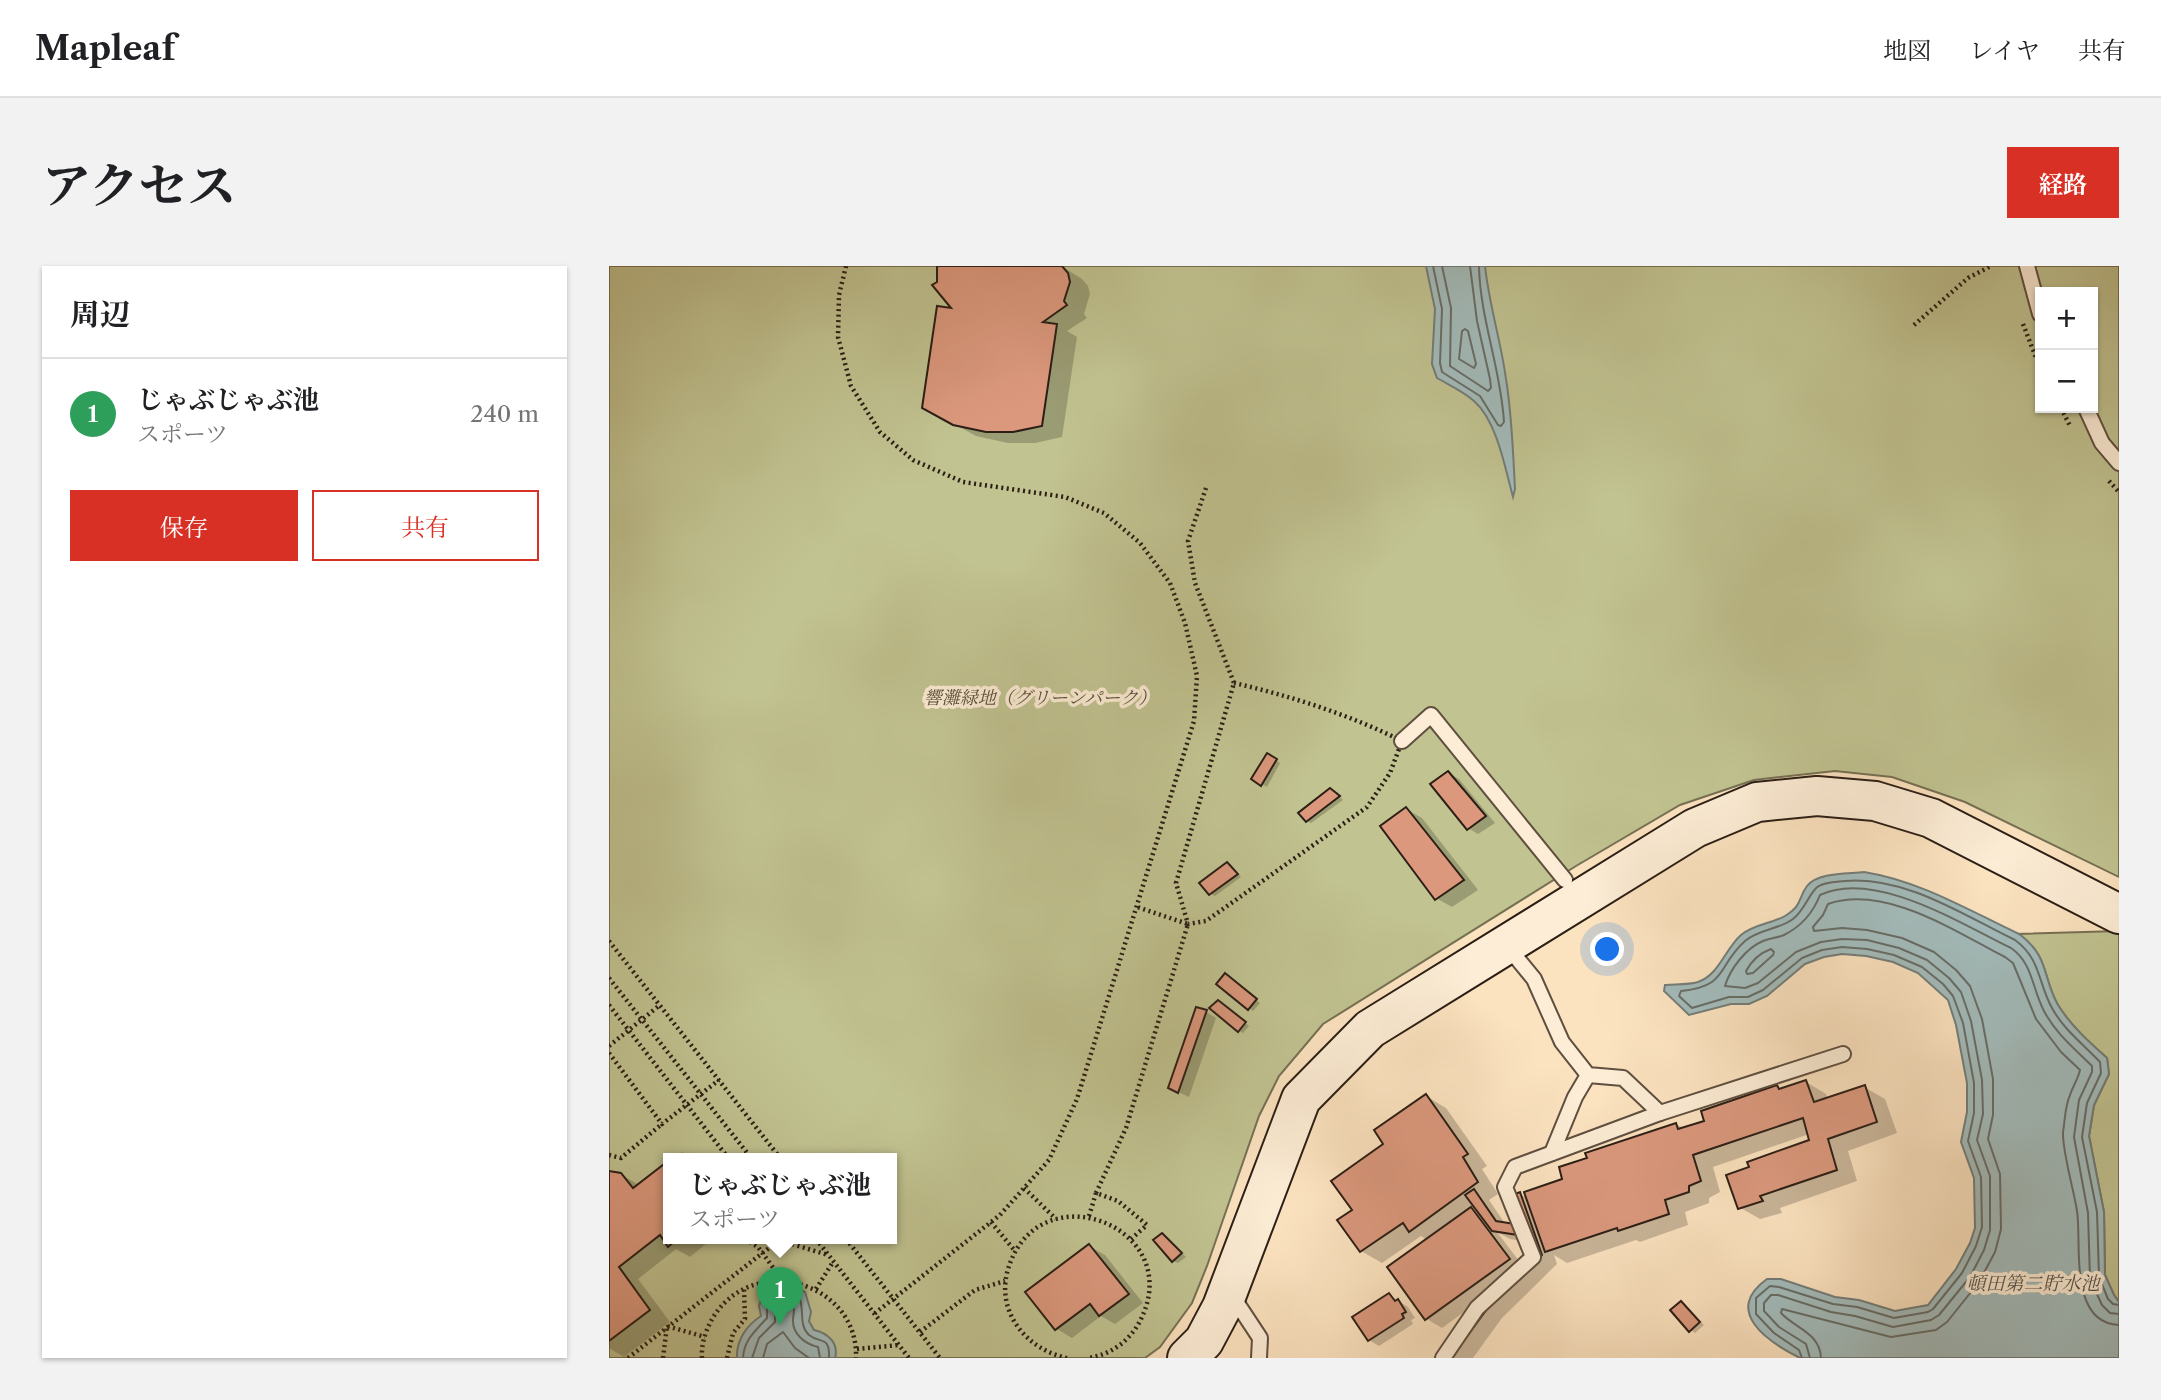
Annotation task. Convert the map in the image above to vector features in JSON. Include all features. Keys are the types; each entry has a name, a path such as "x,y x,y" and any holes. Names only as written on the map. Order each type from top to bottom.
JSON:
{"street":[{"path":"1187,1358 1204,1341 1229,1290 1301,1098 1370,1029 1695,828 1757,802 1817,796 1875,801 1931,818 2119,914"}],"lane":[{"path":"2027,266 2035,296"},
{"path":"2087,413 2102,443 2119,463"},
{"path":"1402,741 1431,715 1565,880"},
{"path":"1507,944 1534,979 1562,1042 1588,1075 1623,1078 1660,1113"},
{"path":"1443,1358 1477,1308 1533,1257 1506,1187 1515,1167 1660,1113 1843,1054"},
{"path":"1552,1153 1575,1097 1588,1075"},
{"path":"1229,1290 1260,1338 1259,1358"}],"path":[{"path":"846,266 839,295 838,337 851,386 880,432 913,460 963,482 1065,497 1104,513 1140,543 1170,583 1185,623 1197,676 1194,720 1077,1099 1049,1160 991,1222 874,1314"},
{"path":"1914,325 1968,278 1991,266"},
{"path":"1089,1216 1096,1193 1126,1128 1188,924 1176,883 1234,683 1195,583 1188,541 1206,488"},
{"path":"1136,907 1188,924 1206,921 1367,807 1390,773 1402,741 1375,727 1234,683"},
{"path":"609,941 776,1153"},
{"path":"609,978 747,1153"},
{"path":"609,1005 724,1153"},
{"path":"609,1046 660,1005"},
{"path":"609,1053 662,1124"},
{"path":"609,1155 621,1158 719,1080"},
{"path":"1024,1188 1057,1219"},
{"path":"1096,1193 1118,1201 1147,1226 1131,1239"},
{"path":"1067,1358 1052,1355 1032,1344 1016,1326 1007,1305 1005,1281 1011,1259 1024,1239 1042,1225 1065,1216 1089,1216 1112,1224 1131,1239 1144,1260 1150,1283 1147,1307 1137,1329 1119,1346 1099,1357 1088,1358"},
{"path":"991,1222 1016,1252"},
{"path":"753,1244 783,1281"},
{"path":"628,1358 774,1244 797,1246 828,1255"},
{"path":"820,1244 909,1358"},
{"path":"850,1244 940,1358"},
{"path":"816,1289 834,1262"},
{"path":"702,1358 708,1324 724,1302 744,1288 768,1281 793,1281 816,1289 836,1304 850,1325 857,1349 856,1358"},
{"path":"920,1332 975,1290 1005,1281"},
{"path":"727,1358 733,1334 745,1319 744,1288"},
{"path":"667,1326 705,1337"},
{"path":"663,1358 667,1326"},
{"path":"857,1349 899,1345"}],"green space":[{"name":"響灘緑地（グリーンパーク）","path":"609,266 2119,266 2119,877 1965,802 1892,777 1835,771 1754,780 1680,805 1576,866 1323,1024 1279,1076 1259,1116 1192,1303 1160,1347 1145,1358 609,1358"},
{"path":"2119,931 2119,1302 2105,1275 2104,1212 2089,1136 2094,1105 2109,1074 2107,1058 2063,1013 2053,995 2041,959 2019,934"}],"water":[{"path":"1426,266 1485,266 1508,393 1515,489 1513,497 1489,420 1474,401 1437,378 1432,364 1435,309"},
{"name":"頓田第二貯水池","path":"1864,872 1924,889 2019,934 2041,959 2053,995 2063,1013 2107,1058 2109,1074 2094,1105 2089,1136 2104,1212 2105,1275 2119,1302 2119,1358 1800,1358 1764,1334 1749,1314 1749,1303 1754,1291 1767,1279 1781,1279 1835,1297 1859,1300 1895,1311 1928,1305 1956,1269 1975,1228 1974,1178 1961,1142 1967,1112 1967,1083 1956,1025 1948,1000 1918,973 1893,962 1866,956 1842,954 1824,957 1805,964 1767,996 1749,1004 1731,1004 1689,1015 1664,991 1665,985 1694,983 1705,979 1717,968 1741,935 1791,912 1812,881 1826,876"},
{"path":"786,1284 805,1292 811,1312 809,1321 814,1330 834,1343 835,1358 737,1358 738,1345 743,1334 761,1316 759,1306 764,1291"}],"building":[{"path":"937,266 1062,266 1068,273 1070,282 1064,301 1067,305 1043,322 1057,324 1042,426 1013,432 986,432 953,425 922,408 937,306 951,308 932,285 937,282"},
{"path":"1267,753 1277,759 1261,786 1251,779"},
{"path":"1448,771 1486,816 1467,830 1430,784"},
{"path":"1330,788 1340,796 1306,822 1298,813"},
{"path":"1406,807 1464,880 1435,900 1380,826"},
{"path":"1227,862 1238,874 1209,895 1199,883"},
{"path":"1225,973 1257,999 1248,1010 1216,984"},
{"path":"1218,1000 1246,1022 1238,1032 1209,1008"},
{"path":"1196,1007 1207,1010 1178,1093 1168,1088"},
{"path":"1806,1080 1814,1102 1865,1085 1877,1122 1828,1139 1837,1170 1760,1196 1763,1201 1738,1209 1726,1175 1749,1167 1747,1162 1809,1140 1803,1118 1693,1155 1701,1181 1689,1186 1689,1192 1665,1200 1669,1214 1545,1252 1524,1192 1562,1179 1559,1167 1587,1158 1585,1153 1676,1123 1678,1129 1704,1121 1701,1111 1777,1085 1779,1089"},
{"path":"1426,1094 1468,1154 1463,1157 1478,1182 1409,1232 1403,1223 1360,1252 1337,1220 1352,1210 1331,1181 1383,1144 1374,1130"},
{"path":"663,1165 663,1240 660,1235 619,1267 650,1310 609,1341 609,1171 621,1173 633,1188"},
{"path":"1474,1189 1496,1221 1521,1225 1510,1196 1520,1192 1542,1255 1487,1309 1451,1358 1435,1358 1478,1298 1529,1250 1524,1236 1492,1231 1465,1195"},
{"path":"1471,1207 1510,1259 1425,1320 1387,1267"},
{"path":"1162,1233 1182,1253 1172,1262 1153,1240"},
{"path":"1089,1244 1129,1294 1099,1316 1090,1304 1055,1330 1025,1292"},
{"path":"1389,1293 1395,1301 1398,1299 1406,1312 1402,1314 1404,1318 1368,1341 1352,1317"},
{"path":"1681,1301 1700,1322 1689,1332 1670,1310"}],"place":[{"name":"じゃぶじゃぶ池","path":"780,1325"}]}
